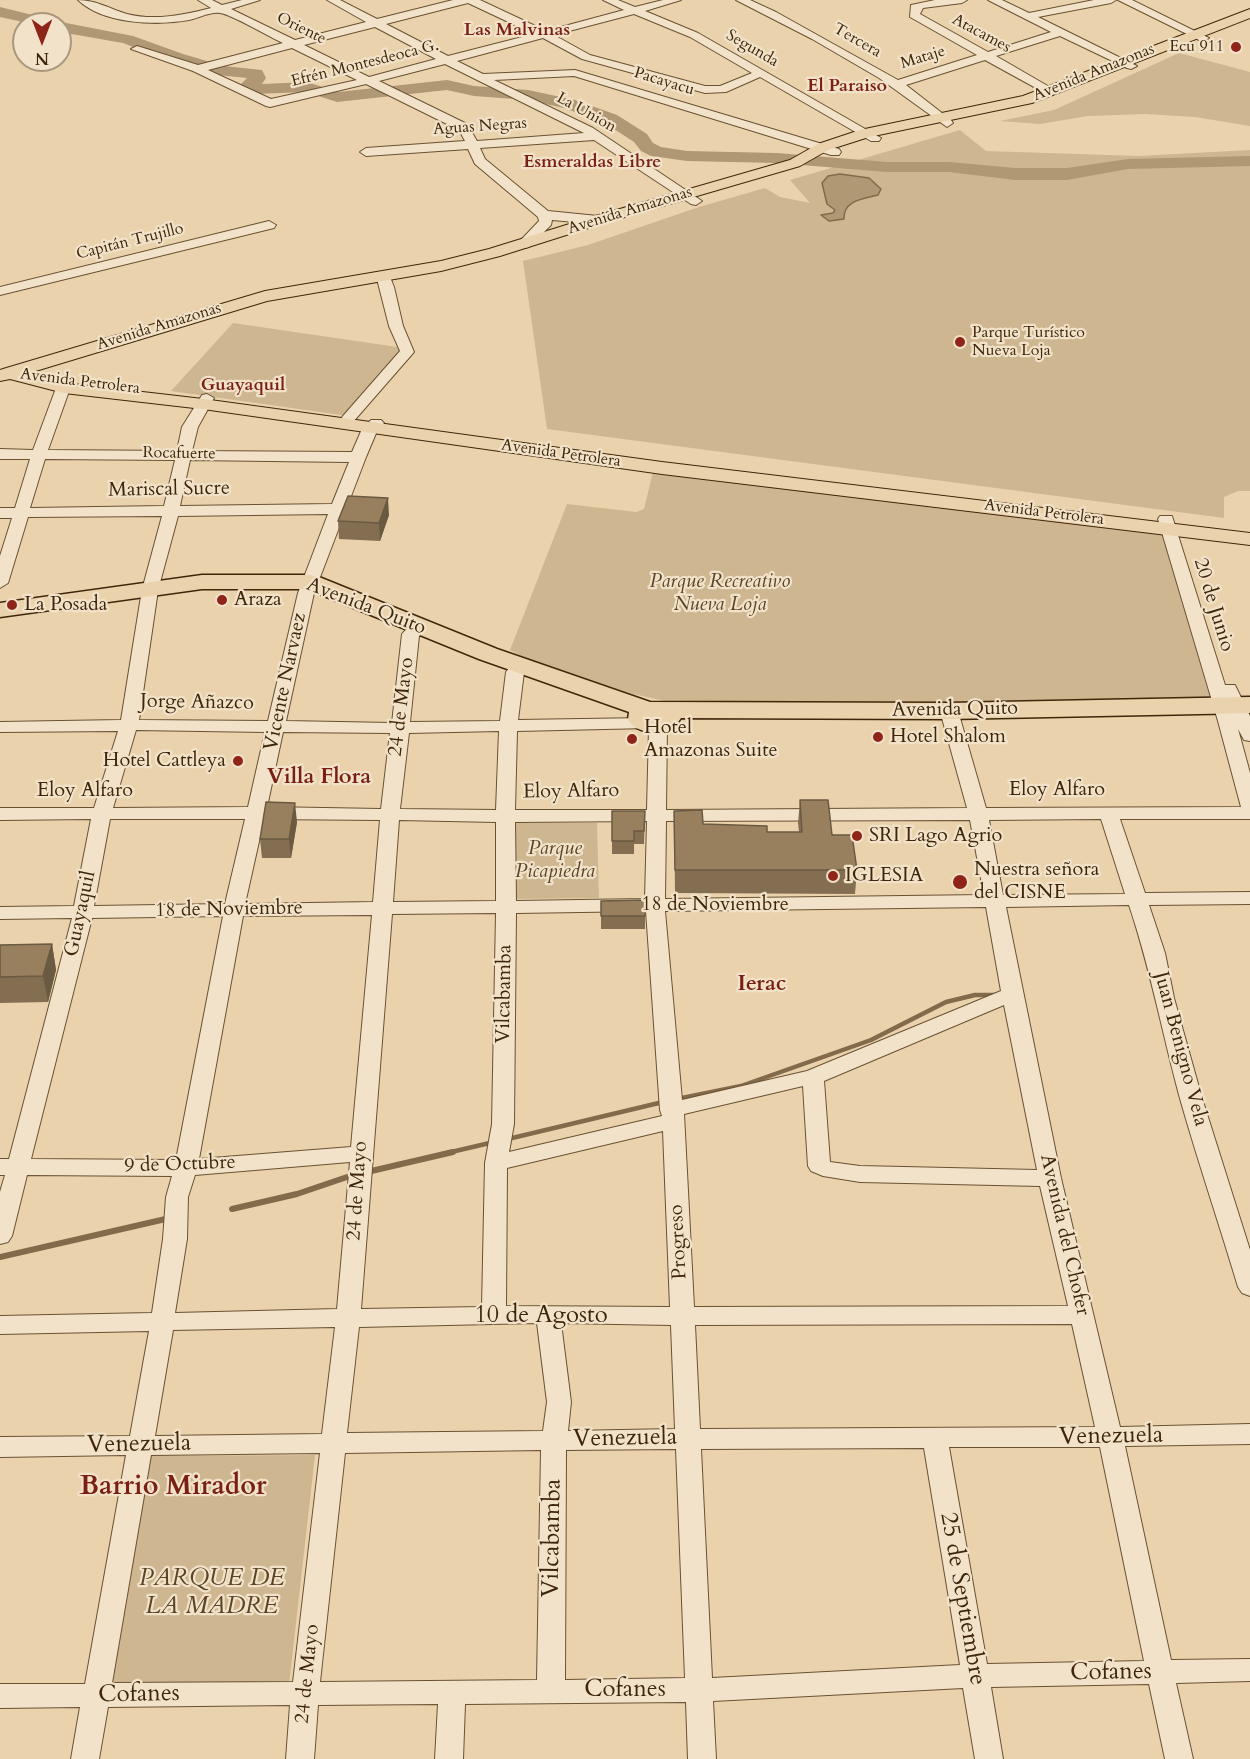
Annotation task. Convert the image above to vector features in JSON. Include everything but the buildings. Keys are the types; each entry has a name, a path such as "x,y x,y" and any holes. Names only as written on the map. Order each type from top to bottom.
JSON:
{"highway":[{"name":"Avenida Quito","path":"0,610 203,592 308,587 515,672 653,718 1240,716"},
{"name":"Avenida Quito","path":"0,617 150,596"},
{"name":"Avenida Quito","path":"416,631 488,654 653,718"}],"main road":[{"name":"Avenida Amazonas","path":"944,120 1034,104 1250,13"},
{"name":"Avenida Amazonas","path":"1198,35 1250,22"},
{"name":"Avenida Amazonas","path":"4,374 265,296 447,272 492,261 691,197 800,166 826,151 870,135 988,110 1126,64"},
{"name":"Avenida Amazonas","path":"60,382 50,372 53,368 68,361 265,301 385,279 441,266 524,244 598,220 691,197"},
{"name":"Avenida Petrolera","path":"4,374 348,419 373,426"},
{"name":"Avenida Petrolera","path":"205,401 674,469 1172,524 1250,530"},
{"name":"Avenida Petrolera","path":"1172,524 1250,539"}],"street":[{"path":"83,0 115,14 157,22 255,0"},
{"name":"Oriente","path":"203,0 463,127 472,144"},
{"name":"La Union","path":"332,0 480,78 597,136 691,197"},
{"path":"137,49 203,67 466,0"},
{"path":"471,0 544,34 586,57 714,90 730,87 760,73"},
{"name":"Segunda","path":"608,0 694,35 870,135"},
{"name":"Efrén Montesdeoca G.","path":"203,67 270,103 449,60 676,0"},
{"name":"Tercera","path":"741,0 815,35 897,84 944,120"},
{"name":"Atacames","path":"962,0 921,5 915,8 914,15 1050,91"},
{"path":"993,0 1126,64"},
{"path":"1029,16 1111,0"},
{"path":"1124,0 1198,35"},
{"name":"Mataje","path":"897,84 1062,32"},
{"name":"Pacayacu","path":"480,78 575,74 826,151"},
{"name":"Aguas Negras","path":"366,152 597,136"},
{"path":"472,144 484,166 544,215 598,220"},
{"path":"524,244 546,222 544,215"},
{"name":"Capitán Trujillo","path":"0,291 269,225"},
{"path":"348,419 407,352 407,347 396,327 385,279"},
{"path":"0,583 23,513 60,382"},
{"name":"Guayaquil","path":"2,1229 8,1167 83,913 102,813 129,725 150,596 190,428 205,401"},
{"name":"Vicente Narvaez","path":"162,1323 175,1239 177,1197 186,1168 234,909 308,587 340,509 358,456 373,426"},
{"name":"Rocafuerte","path":"0,454 358,456"},
{"name":"Mariscal Sucre","path":"0,513 340,509"},
{"name":"20 de Junio","path":"1172,524 1240,716 1250,807"},
{"name":"24 de Mayo","path":"300,1759 305,1694 348,1319 390,815 400,728 416,631"},
{"name":"Vilcabamba","path":"494,1315 496,1163 503,1124 505,816 508,726 515,672"},
{"name":"Avenida del Chofer","path":"951,716 978,813 1050,1178 1110,1437 1179,1759"},
{"name":"Jorge Añazco","path":"0,727 129,725 400,728 508,726 653,718"},
{"name":"Progreso","path":"653,718 656,814 655,905 673,1115 702,1759"},
{"name":"Eloy Alfaro","path":"0,814 256,813 505,816 1250,813"},
{"name":"Juan Benigno Vela","path":"1108,813 1155,953 1164,998 1191,1098 1250,1287"},
{"name":"18 de Noviembre","path":"0,913 1250,898"},
{"path":"496,1163 813,1077 1012,994"},
{"path":"813,1077 819,1166 831,1172 1050,1178"},
{"name":"9 de Octubre","path":"8,1167 186,1168 360,1154"},
{"name":"Vilcabamba","path":"548,1314 559,1402 554,1440 551,1691"},
{"name":"10 de Agosto","path":"0,1325 548,1314 1082,1315"},
{"path":"85,1759 162,1323"},
{"name":"Venezuela","path":"0,1447 686,1438 1110,1437 1250,1434"},
{"name":"25 de Septiembre","path":"935,1438 989,1759"},
{"name":"Cofanes","path":"0,1696 699,1690 976,1676 1250,1670"},
{"path":"449,1759 452,1692"}],"green space":[{"path":"1179,53 1250,72 1250,126 1195,117 1145,114 1088,116 1040,124 1000,121 1054,110"},
{"path":"960,130 986,151 1139,156 1250,150 1250,491 1238,491 1224,497 1224,518 547,429 523,261 588,245 699,207 765,188 780,197 810,203 790,180"},
{"path":"233,323 404,348 348,416 171,391"},
{"name":"Parque Recreativo Nueva Loja","path":"653,472 1162,532 1211,701 683,705 629,693 521,656 510,650 567,504 636,512 644,509"},
{"name":"Parque Picapiedra","path":"513,823 597,823 599,898 511,899"},
{"name":"PARQUE DE LA MADRE","path":"315,1455 289,1685 107,1686 149,1456"}],"shaded area":[{"path":"840,174 869,178 881,189 878,195 851,204 847,208 844,219 829,221 821,215 833,213 835,210 827,204 822,183 828,176"}],"waterway":[{"path":"0,12 12,15"},
{"path":"72,29 127,39 177,58 223,71 256,74 258,78 248,86 255,89 307,87 337,97 447,85 474,91 528,95 569,104 611,119 641,138 647,147 657,152 687,156 777,158 887,167 949,167 1015,174 1067,174 1128,164 1250,161"},
{"path":"677,1099 741,1086 871,1040 946,1002 975,995 994,995"},
{"path":"508,1139 663,1102"},
{"path":"447,1153 494,1142"},
{"path":"367,1172 453,1152"},
{"path":"232,1209 297,1194 353,1175"},
{"path":"0,1257 170,1218"}],"place":[{"name":"Ecu 911","path":"1236,47"},
{"name":"Parque Turístico Nueva Loja","path":"960,342"},
{"name":"Araza","path":"222,600"},
{"name":"La Posada","path":"12,605"},
{"name":"Hotel Shalom","path":"878,737"},
{"name":"Hotel Amazonas Suite","path":"632,739"},
{"name":"Hotel Cattleya","path":"238,761"},
{"name":"SRI Lago Agrio","path":"857,836"},
{"name":"IGLESIA","path":"833,876"},
{"name":"Nuestra señora del CISNE","path":"960,882"}],"district":[{"name":"Las Malvinas","path":"517,31"},
{"name":"El Paraiso","path":"847,87"},
{"name":"Esmeraldas Libre","path":"592,163"},
{"name":"Guayaquil","path":"243,386"},
{"name":"Villa Flora","path":"319,778"},
{"name":"Ierac","path":"762,985"},
{"name":"Barrio Mirador","path":"173,1488"}]}
